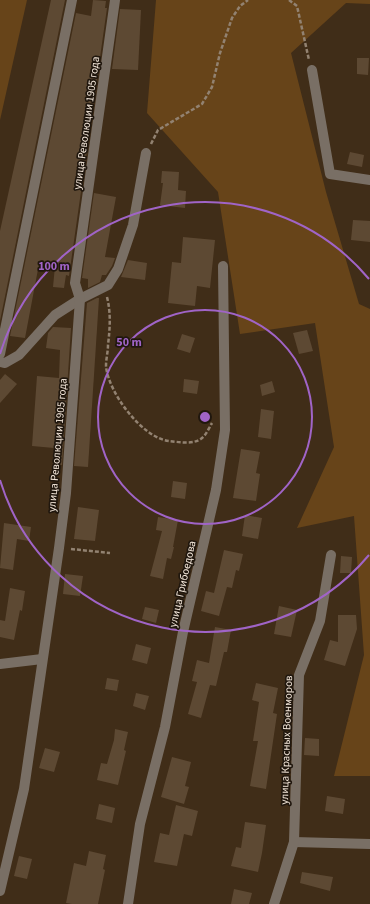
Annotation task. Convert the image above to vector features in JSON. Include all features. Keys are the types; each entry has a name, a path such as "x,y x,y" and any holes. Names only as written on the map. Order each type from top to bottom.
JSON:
{"street":[{"path":"0,354 72,0"},
{"name":"улица Революции 1905 года","path":"0,891 24,788 59,548 66,493 80,299 75,283 115,0"},
{"path":"312,70 330,174 370,180"},
{"path":"0,362 5,363 19,354 55,315 80,299 108,285 118,270 133,225 146,153"},
{"name":"улица Грибоедова","path":"128,904 140,824 164,727 183,632 216,490 221,460 225,430 223,266"},
{"name":"улица Красных Военморов","path":"274,904 294,842 299,675 320,621 331,555"},
{"path":"0,664 42,659"},
{"path":"294,842 370,844"}],"path":[{"path":"146,153 158,130 202,104 212,87 220,53 232,18 240,6 248,0"},
{"path":"288,0 297,6 312,70"},
{"path":"105,287 111,311 106,366 113,389 127,410 144,430 161,440 186,442 196,441 202,438 213,423 215,417"},
{"path":"59,548 110,553"}],"shaded area":[{"path":"0,0 27,0 0,120"},
{"path":"156,0 370,0 370,4 346,3 291,53 326,192 359,304 370,309 370,776 334,776 364,655 354,516 297,528 334,447 315,323 240,334 218,192 147,113"}],"building":[{"path":"51,0 65,0 0,321 0,231"},
{"path":"93,0 106,1 105,8 107,8 69,276 66,275 64,288 53,287 55,266 39,264 25,338 10,336 76,13 91,16"},
{"path":"120,9 141,10 138,70 112,69"},
{"path":"357,58 369,58 368,75 357,74"},
{"path":"350,152 364,155 362,167 347,164"},
{"path":"162,171 179,172 178,190 186,191 185,208 160,205 163,183 161,183"},
{"path":"94,193 116,197 105,257 115,258 106,275 102,275 100,282 88,288 88,279 82,278"},
{"path":"353,220 370,221 370,242 351,240"},
{"path":"183,237 215,240 210,288 197,286 195,306 168,303 172,262 181,263"},
{"path":"128,260 147,263 145,280 121,277"},
{"path":"99,298 88,467 74,466 87,303"},
{"path":"53,327 71,328 62,465 53,464 54,448 32,446 37,376 59,378 60,350 46,348 48,333"},
{"path":"307,330 313,351 299,354 293,333"},
{"path":"182,334 195,338 190,353 177,349"},
{"path":"5,374 17,384 0,403 0,380"},
{"path":"184,379 199,381 197,394 183,392"},
{"path":"272,381 275,392 262,396 260,385"},
{"path":"261,409 274,411 271,439 258,437"},
{"path":"241,449 260,452 256,473 260,474 256,501 233,498"},
{"path":"173,481 187,483 185,499 171,497"},
{"path":"78,507 99,510 95,541 74,539"},
{"path":"245,515 262,518 258,539 242,536"},
{"path":"158,517 178,520 171,559 167,558 163,579 150,576 162,531 156,530"},
{"path":"4,523 31,527 29,541 17,539 13,570 0,568"},
{"path":"224,550 243,554 239,571 236,570 232,588 227,587 219,616 201,611 206,591 214,593"},
{"path":"341,556 352,557 351,573 340,573"},
{"path":"65,574 83,576 80,596 63,594"},
{"path":"10,588 25,591 22,611 20,610 14,640 0,637 0,620 5,621"},
{"path":"279,606 297,610 291,637 274,634"},
{"path":"145,607 159,610 156,623 142,619"},
{"path":"338,615 356,615 357,629 345,666 324,660 330,640 338,642"},
{"path":"215,627 231,630 227,652 224,652 216,686 210,685 201,718 188,714 197,682 192,681 197,660 209,663"},
{"path":"136,644 151,648 147,664 132,660"},
{"path":"107,678 119,680 117,691 105,689"},
{"path":"256,683 278,688 273,713 277,714 266,789 250,786 258,741 253,741 259,702 252,700"},
{"path":"136,693 149,696 145,710 133,706"},
{"path":"115,729 128,732 124,750 126,751 118,785 97,780 101,763 107,764 114,740"},
{"path":"305,738 319,739 319,756 304,755"},
{"path":"45,748 60,752 54,772 39,768"},
{"path":"172,757 191,762 185,786 189,787 184,804 161,797"},
{"path":"327,796 345,799 343,814 325,811"},
{"path":"99,804 115,808 112,823 96,819"},
{"path":"176,805 198,811 192,836 184,834 177,866 154,862 160,833 169,835"},
{"path":"245,822 266,825 258,872 231,866 236,847 241,848"},
{"path":"89,851 106,855 103,869 105,870 98,904 66,903 74,863 86,866"},
{"path":"19,856 32,859 27,879 14,876"},
{"path":"302,872 333,877 330,891 300,883"},
{"path":"234,889 252,893 249,904 231,904"}]}
